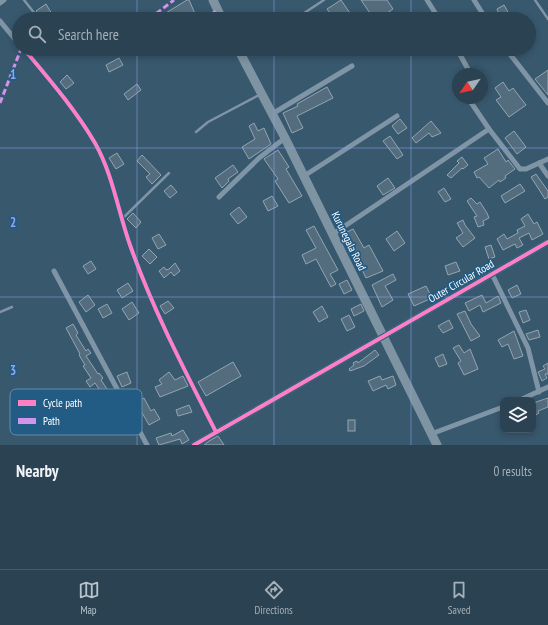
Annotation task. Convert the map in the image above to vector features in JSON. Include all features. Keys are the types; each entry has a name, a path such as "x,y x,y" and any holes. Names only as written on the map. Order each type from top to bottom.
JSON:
{"highway":[{"path":"213,0 219,12"},
{"name":"Kurunegala Road","path":"243,56 437,445"}],"street":[{"path":"0,3 4,0"},
{"path":"427,0 435,12"},
{"path":"474,0 482,12"},
{"path":"0,21 12,36"},
{"path":"30,56 55,86 95,143 112,179 130,245 155,306 186,373 216,432"},
{"path":"462,56 469,68"},
{"path":"511,56 548,104"},
{"path":"272,114 352,66"},
{"path":"472,104 488,129 520,169 526,169 548,159"},
{"path":"304,176 397,116"},
{"path":"333,234 488,129"},
{"path":"219,197 259,158 285,138"},
{"path":"539,163 548,176"},
{"name":"Outer Circular Road","path":"194,445 548,242"},
{"path":"54,271 117,389"},
{"path":"492,274 519,326 528,348 539,392"},
{"path":"527,397 548,387"},
{"path":"431,434 500,407"},
{"path":"142,435 147,445"}],"lane":[{"path":"24,0 33,12"},
{"path":"306,12 324,0"},
{"path":"535,0 548,19"},
{"path":"196,132 208,122 262,93"},
{"path":"123,218 169,173"},
{"path":"0,312 12,307"}],"building":[{"path":"189,0 194,12 167,12"},
{"path":"341,0 349,12 329,12 327,9"},
{"path":"361,0 387,0 393,9 388,12 369,12"},
{"path":"46,4 51,12 37,12 36,11"},
{"path":"504,5 508,12 498,12 497,9"},
{"path":"119,58 123,65 109,72 106,65"},
{"path":"548,70 548,95 535,79"},
{"path":"67,75 74,83 66,89 60,82"},
{"path":"503,82 509,91 513,88 526,105 509,117 496,100 501,97 495,88"},
{"path":"137,84 141,90 128,100 124,94"},
{"path":"327,87 333,98 297,116 303,128 292,133 283,113 298,106 297,104"},
{"path":"400,119 407,128 398,134 392,126"},
{"path":"431,121 441,133 432,137 429,133 416,143 412,138"},
{"path":"254,123 258,131 264,128 271,144 249,159 242,147 255,139 249,126"},
{"path":"514,131 526,147 517,154 505,138"},
{"path":"390,136 403,155 397,159 383,141"},
{"path":"498,149 506,162 508,160 515,169 505,176 506,178 500,182 499,180 489,188 479,177 477,178 474,172 488,164 484,158"},
{"path":"278,150 289,167 286,169 302,196 289,203 275,181 278,179 264,159"},
{"path":"117,153 124,164 116,169 109,158"},
{"path":"142,155 161,175 152,184 146,177 150,174 137,161"},
{"path":"462,157 468,165 463,169 462,168 451,178 447,175 459,163 457,161"},
{"path":"233,165 238,172 228,179 229,181 222,188 215,178"},
{"path":"536,174 548,191 548,197 545,199 531,177"},
{"path":"388,178 395,188 383,195 377,186"},
{"path":"520,184 525,191 505,203 501,196"},
{"path":"171,185 177,192 170,198 164,191"},
{"path":"444,188 451,199 445,202 438,192"},
{"path":"272,196 278,206 268,211 263,201"},
{"path":"471,198 477,204 480,202 487,213 489,218 483,221 484,225 478,227 474,217 477,216 467,201"},
{"path":"239,207 247,217 238,224 230,214"},
{"path":"133,213 141,222 136,228 127,219"},
{"path":"528,214 534,224 537,222 543,234 532,240 529,233 519,238 523,245 517,248 515,244 503,250 497,239 504,234 507,239 518,233 517,230 525,226 521,219"},
{"path":"463,220 475,238 463,247 456,238 463,233 457,223"},
{"path":"314,226 338,270 330,274 336,284 331,287 316,259 306,264 302,255 316,248 306,230"},
{"path":"353,229 364,248 369,245 383,271 366,278 354,253 356,252 345,233"},
{"path":"397,231 405,243 394,251 386,239"},
{"path":"159,234 166,245 158,249 152,238"},
{"path":"491,245 495,257 489,259 485,247"},
{"path":"149,249 157,257 150,264 142,256"},
{"path":"91,261 96,269 88,274 83,266"},
{"path":"456,262 460,271 448,275 445,266"},
{"path":"175,263 180,271 174,276 171,272 164,278 159,271 164,267 166,270 169,269"},
{"path":"393,274 396,280 385,286 393,300 382,307 372,285"},
{"path":"347,280 352,290 344,294 339,284"},
{"path":"128,283 133,291 122,298 117,290"},
{"path":"517,285 521,294 512,298 508,290"},
{"path":"426,286 432,298 414,306 408,294"},
{"path":"88,295 95,305 86,312 79,302"},
{"path":"482,295 486,303 498,296 501,303 483,312 480,305 469,311 465,303"},
{"path":"168,301 174,308 165,314 160,306"},
{"path":"132,302 139,313 129,320 122,309"},
{"path":"107,304 112,313 103,318 98,309"},
{"path":"361,304 364,311 354,316 351,309"},
{"path":"322,306 328,317 319,322 313,312"},
{"path":"526,310 530,320 523,323 519,312"},
{"path":"465,311 471,324 480,336 471,341 457,314"},
{"path":"349,315 355,327 347,331 341,319"},
{"path":"449,320 453,328 443,333 438,326"},
{"path":"73,324 78,333 76,335 86,351 88,349 91,353 86,356 98,374 99,373 103,378 101,380 107,389 99,389 95,383 90,387 86,381 91,378 83,366 85,365 66,328"},
{"path":"538,330 540,337 529,340 526,334"},
{"path":"514,331 523,356 514,359 508,344 502,347 498,340"},
{"path":"459,345 464,353 470,349 478,369 464,375 458,363 461,361 453,348"},
{"path":"375,350 379,355 364,366 350,371 349,369 354,365 353,363 357,361 358,363"},
{"path":"443,354 447,364 439,367 435,358"},
{"path":"233,362 241,376 206,396 198,382"},
{"path":"548,363 548,374 545,374 547,378 542,381 538,372 545,369 543,366"},
{"path":"127,372 131,383 122,387 117,376"},
{"path":"169,372 175,380 183,376 188,386 160,397 155,387 162,384 159,380"},
{"path":"380,376 382,380 393,376 396,385 388,389 386,385 373,391 368,381"},
{"path":"144,398 151,411 154,409 160,419 149,425 142,413 142,399"},
{"path":"548,398 548,407 538,411 539,413 536,415 536,402"},
{"path":"189,405 192,412 178,416 176,410"},
{"path":"348,420 355,420 355,431 348,431"},
{"path":"183,430 189,440 182,444 180,439 159,445 156,438 171,433 172,436"},
{"path":"218,436 224,445 204,445 209,441"}],"marked path":[{"path":"158,12 174,0"},
{"path":"0,103 18,56"}],"cycle path":[{"path":"30,56 70,106 87,130 101,155 111,180 130,245 139,269 170,340 216,432"},
{"path":"194,445 548,242"}]}
